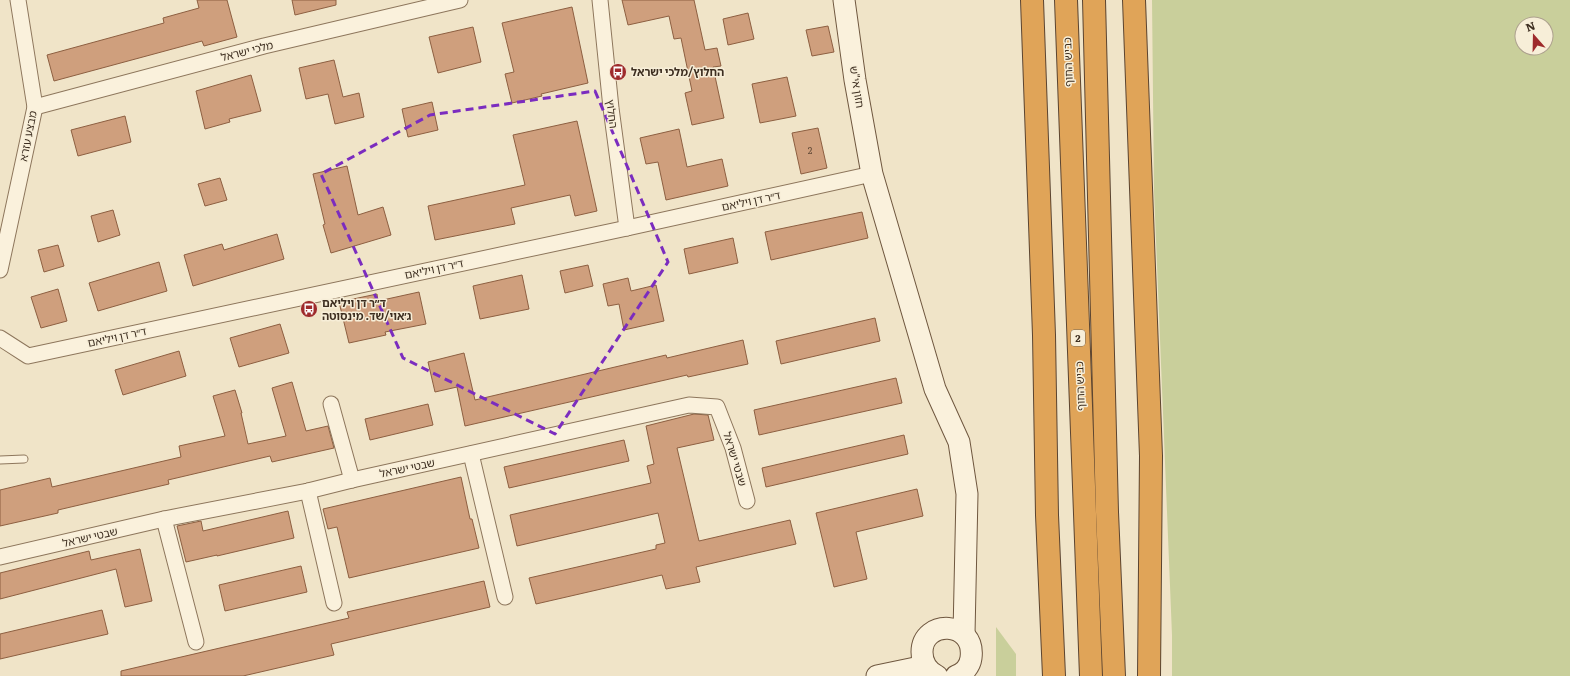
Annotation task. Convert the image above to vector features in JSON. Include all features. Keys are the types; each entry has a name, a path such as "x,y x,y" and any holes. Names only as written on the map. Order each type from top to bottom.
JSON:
{"highway":[{"path":"1032,0 1044,335 1047,515 1054,676"},
{"name":"כביש החוף","path":"1066,0 1090,676"},
{"path":"1094,0 1107,505 1114,676"},
{"path":"1134,0 1151,456 1149,676"}],"street":[{"name":"מבצע עזרא","path":"0,270 5,229 34,107 18,0"},
{"name":"מלכי ישראל","path":"34,107 264,46 460,0"},
{"name":"החלוץ","path":"600,0 611,108 627,228"},
{"name":"חזון אי\"ש","path":"844,0 855,80 872,174 935,389 959,442 967,494 964,634"},
{"name":"ד״ר דן ויליאם","path":"0,338 28,356 872,174"},
{"path":"331,404 352,480"},
{"name":"שבטי ישראל","path":"0,557 164,519 308,491 689,405 716,407 733,448 747,502"},
{"path":"472,454 505,597"},
{"path":"308,491 334,604"},
{"path":"164,519 196,642"},
{"path":"877,676 931,671 922,658 922,648 925,640 931,633 938,629 947,628 957,630 964,634 969,641 972,650 971,662 959,676"}],"lane":[{"path":"0,460 24,459"}],"highlighted area":[{"path":"595,91 668,262 555,434 403,358 321,174 430,115"}],"green space":[{"path":"1152,0 1570,0 1570,676 1172,676 1172,635 1154,191"},
{"path":"996,627 1016,654 1016,676 996,676"}],"building":[{"path":"197,0 227,0 237,37 204,46 202,41 54,81 47,55 164,23 163,18 199,8"},
{"path":"292,0 336,0 336,5 295,15"},
{"path":"622,0 694,0 705,50 717,48 721,66 713,67 724,118 692,125 685,93 692,91 681,38 674,39 669,16 628,25"},
{"path":"572,7 588,83 541,94 542,96 512,103 505,74 514,72 502,23"},
{"path":"748,13 754,39 728,45 723,19"},
{"path":"828,26 834,52 812,56 806,30"},
{"path":"473,27 481,62 438,73 429,37"},
{"path":"334,60 343,97 359,93 364,117 335,124 328,94 306,99 299,68"},
{"path":"251,75 261,111 229,119 230,122 205,129 196,91"},
{"path":"787,77 796,116 760,123 752,84"},
{"path":"432,102 438,130 408,137 402,109"},
{"path":"125,116 131,142 78,156 71,130"},
{"path":"577,121 597,211 575,216 570,195 511,208 515,224 435,240 428,206 525,185 513,135"},
{"path":"818,128 827,168 801,174 792,133"},
{"path":"679,129 687,167 722,159 728,186 666,200 658,162 646,164 640,138"},
{"path":"347,166 358,215 383,207 391,235 331,253 323,225 325,224 313,174"},
{"path":"220,178 227,200 205,206 198,184"},
{"path":"113,210 120,235 98,242 91,216"},
{"path":"862,212 868,238 771,260 765,232"},
{"path":"277,234 284,259 193,286 184,255 222,244 224,250"},
{"path":"733,238 738,263 689,274 684,249"},
{"path":"58,245 64,266 44,272 38,250"},
{"path":"159,262 167,291 98,311 89,283"},
{"path":"588,265 593,286 565,293 560,271"},
{"path":"522,275 529,309 480,319 473,286"},
{"path":"628,278 631,291 656,285 664,321 624,330 619,304 608,306 603,284"},
{"path":"58,289 67,321 41,328 31,297"},
{"path":"419,292 426,324 385,332 386,335 349,343 339,302 377,294 378,301"},
{"path":"875,318 880,341 781,364 776,341"},
{"path":"280,324 289,353 239,367 230,338"},
{"path":"743,340 748,364 688,377 687,375 465,426 457,387 435,392 428,362 464,353 475,400 666,355 667,358"},
{"path":"179,351 186,376 123,395 115,370"},
{"path":"896,378 902,403 759,435 754,410"},
{"path":"292,382 306,431 328,426 334,448 272,462 270,456 168,480 169,484 58,510 58,513 0,526 0,490 50,478 52,487 181,457 179,446 225,436 213,396 235,390 242,413 248,444 286,436 272,388"},
{"path":"428,404 433,425 370,440 365,419"},
{"path":"694,414 708,415 714,440 677,448 699,541 790,520 796,544 696,567 700,582 666,589 662,575 536,604 529,578 656,549 656,545 665,543 658,513 517,546 510,515 651,483 647,466 654,464 646,426"},
{"path":"904,435 908,454 766,487 762,468"},
{"path":"624,440 629,461 509,488 504,467"},
{"path":"461,477 470,519 472,519 479,548 349,578 337,527 328,529 323,509"},
{"path":"917,489 923,516 856,532 867,579 834,587 816,513"},
{"path":"288,511 294,538 186,562 177,526 201,521 203,531"},
{"path":"140,549 152,601 125,607 116,569 0,599 0,573 89,551 91,560"},
{"path":"301,566 307,592 225,611 219,585"},
{"path":"484,581 490,607 331,644 334,655 243,676 121,676 121,671 349,618 347,612"},
{"path":"102,610 108,634 0,659 0,634"}],"place":[{"name":"החלוץ/מלכי ישראל","path":"618,72"},
{"name":"ד״ר דן ויליאם ג׳אוי/שד. מינסוטה","path":"309,309"}]}
